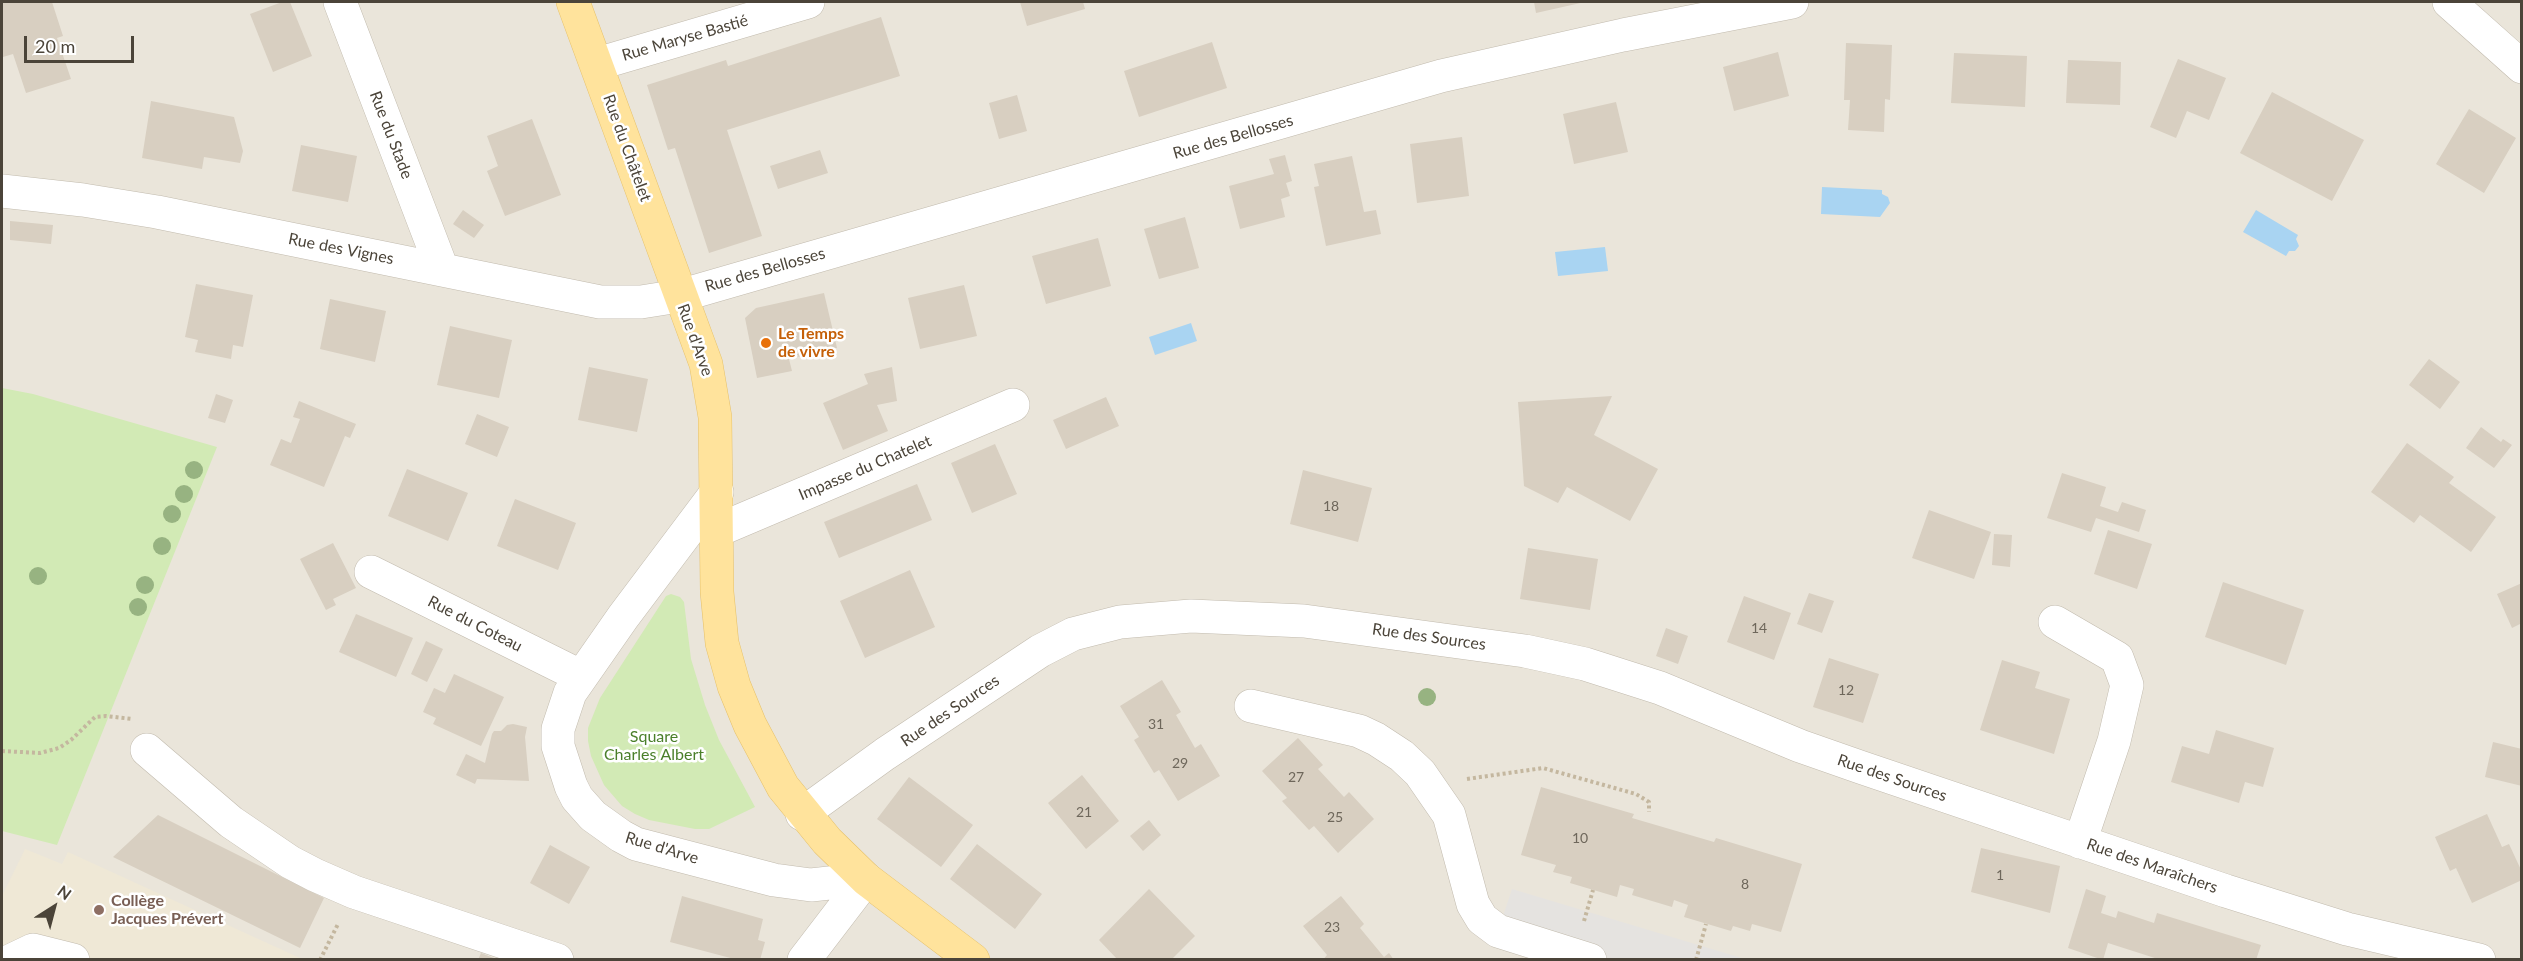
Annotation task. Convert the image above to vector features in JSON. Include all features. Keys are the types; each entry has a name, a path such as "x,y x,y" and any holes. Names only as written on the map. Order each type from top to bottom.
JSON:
{"main road":[{"name":"Rue du Châtelet","path":"573,2 679,296"},
{"name":"Rue d'Arve","path":"679,296 700,344 710,381 715,417 717,592 722,643 734,686 770,765 802,814 826,841 866,879 973,960"}],"street":[{"name":"Rue du Stade","path":"340,2 442,269"},
{"name":"Rue Maryse Bastié","path":"597,64 808,2"},
{"name":"Rue des Bellosses","path":"679,296 1441,76 1623,35 1792,2"},
{"path":"2449,2 2522,67"},
{"name":"Rue des Vignes","path":"2,191 83,200 158,212 600,302 641,302 679,296"},
{"name":"Impasse du Chatelet","path":"716,531 1013,405"},
{"name":"Rue d'Arve","path":"717,492 580,676 565,704 558,729 558,746 571,786 577,798 604,825 636,844 774,880 811,885 866,879"},
{"name":"Rue du Coteau","path":"371,572 580,676"},
{"name":"Rue des Sources","path":"802,814 885,754 1057,641 1090,628 1120,621 1191,616 1322,622 1525,651 1585,664 1660,688 1800,746 2080,842"},
{"name":"Rue des Maraîchers","path":"2055,622 2117,658 2127,685 2114,741 2080,842 2313,919 2479,960"},
{"path":"1251,706 1366,734 1409,762 1437,794 1453,823 1473,904 1482,919 1498,931 1590,960"},
{"path":"147,750 231,822 290,862 315,875 354,892 557,960"},
{"path":"804,960 866,879"},
{"path":"12,960 33,950 73,960"}],"path":[{"path":"2,751 40,753 59,748 72,740 95,717 106,716 129,717 139,723 145,734 147,750"},
{"path":"1437,794 1466,780 1543,768 1636,794 1649,802 1649,812"},
{"path":"1696,960 1706,924"}],"shaded area":[{"path":"2,2 2521,2 2521,959 2,959"},
{"name":"Collège Jacques Prévert","path":"25,849 62,864 68,852 302,959 2,959 2,896"},
{"path":"1512,889 1745,959 1590,959 1498,931"}],"green space":[{"path":"2,388 33,394 217,447 57,845 2,831"},
{"name":"Square Charles Albert","path":"671,594 680,597 684,602 691,659 705,705 719,740 755,807 709,829 695,829 649,820 622,806 604,785 591,756 588,741 588,728 600,698 666,596"}],"water":[{"path":"1822,187 1882,190 1882,194 1888,197 1890,203 1880,217 1821,214"},
{"path":"2256,210 2298,235 2296,239 2299,246 2295,251 2289,251 2286,256 2243,232"},
{"path":"1605,247 1608,271 1558,276 1555,252"},
{"path":"1191,323 1197,341 1155,355 1149,337"}],"building":[{"path":"2,2 52,2 63,36 57,38 71,79 26,93 13,54 3,57"},
{"path":"282,2 290,2 312,56 273,72 250,14"},
{"path":"1020,2 1083,2 1085,9 1027,26"},
{"path":"1534,2 1585,2 1536,13"},
{"path":"881,17 900,76 727,130 762,236 709,253 675,148 668,150 647,85 726,60 728,66"},
{"path":"1212,42 1227,88 1139,117 1124,71"},
{"path":"1846,43 1892,45 1890,100 1885,99 1884,132 1848,130 1850,100 1844,100"},
{"path":"1778,52 1789,96 1734,111 1723,67"},
{"path":"1954,53 2027,56 2025,107 1951,103"},
{"path":"2178,59 2226,78 2209,120 2187,111 2176,138 2150,127"},
{"path":"2068,60 2121,62 2120,105 2066,103"},
{"path":"2272,92 2364,140 2332,201 2240,153"},
{"path":"1017,95 1027,131 999,139 989,103"},
{"path":"151,101 234,117 243,151 240,163 204,157 202,169 142,158"},
{"path":"1616,102 1628,152 1574,164 1563,114"},
{"path":"2469,109 2516,138 2484,193 2436,164"},
{"path":"532,119 561,195 505,216 487,171 498,166 487,136"},
{"path":"1462,137 1469,196 1417,203 1410,144"},
{"path":"301,145 357,156 348,202 292,191"},
{"path":"820,150 828,173 778,189 770,166"},
{"path":"1285,155 1292,181 1286,183 1290,196 1281,199 1285,217 1240,229 1229,186 1274,174 1269,159"},
{"path":"1352,156 1364,212 1376,210 1381,234 1326,246 1314,187 1319,186 1314,164"},
{"path":"463,210 484,225 474,238 453,224"},
{"path":"1185,217 1199,268 1159,279 1144,229"},
{"path":"10,221 53,225 51,244 10,240"},
{"path":"1098,238 1111,286 1046,304 1032,256"},
{"path":"196,284 253,295 243,347 233,345 231,359 195,352 198,340 185,337"},
{"path":"964,285 977,336 920,349 908,298"},
{"path":"824,293 837,348 789,359 792,371 757,378 745,318 756,308"},
{"path":"330,299 386,311 375,362 320,349"},
{"path":"450,326 512,340 499,398 437,385"},
{"path":"2429,359 2460,382 2440,409 2409,385"},
{"path":"589,367 648,379 637,432 578,420"},
{"path":"892,367 897,401 877,405 888,431 843,450 823,403 868,384 864,374"},
{"path":"216,394 233,400 225,423 208,418"},
{"path":"1612,396 1594,435 1658,469 1630,521 1567,487 1558,503 1524,486 1518,402"},
{"path":"1106,397 1119,426 1066,449 1053,420"},
{"path":"299,401 356,424 350,438 345,436 324,487 270,465 281,439 291,443 300,419 293,417"},
{"path":"477,414 509,427 497,457 465,444"},
{"path":"2481,427 2501,442 2503,439 2512,445 2494,468 2466,448"},
{"path":"2407,443 2454,477 2449,483 2496,517 2471,552 2420,515 2414,523 2371,492"},
{"path":"995,444 1017,494 972,513 951,463"},
{"path":"407,469 468,493 448,541 388,516"},
{"path":"1303,470 1372,488 1358,542 1290,524"},
{"path":"2062,473 2106,487 2100,506 2118,512 2122,502 2146,510 2139,532 2096,518 2091,532 2047,518"},
{"path":"917,484 932,520 839,558 824,522"},
{"path":"515,499 576,523 558,570 497,546"},
{"path":"1929,510 1991,532 1974,579 1912,558"},
{"path":"2108,530 2152,544 2137,589 2094,574"},
{"path":"1994,534 2012,535 2010,567 1992,565"},
{"path":"333,543 356,588 333,599 336,605 326,610 300,559"},
{"path":"1528,548 1598,559 1590,610 1520,599"},
{"path":"910,570 935,627 865,658 840,601"},
{"path":"2223,582 2304,610 2286,665 2205,637"},
{"path":"2522,583 2522,623 2512,628 2497,594"},
{"path":"1809,593 1834,601 1822,633 1797,624"},
{"path":"1744,596 1791,613 1774,660 1727,642"},
{"path":"356,614 413,638 396,677 339,652"},
{"path":"1666,628 1688,636 1678,664 1656,656"},
{"path":"426,641 443,649 427,682 411,674"},
{"path":"1829,658 1879,674 1863,723 1813,707"},
{"path":"2002,660 2040,672 2035,688 2070,699 2054,754 1980,730"},
{"path":"454,674 504,697 481,746 433,724 436,718 423,712 434,688 445,693"},
{"path":"1162,680 1181,712 1176,715 1195,748 1201,744 1220,776 1178,801 1159,770 1154,773 1134,740 1139,737 1120,706"},
{"path":"507,725 527,727 525,737 529,781 477,779 475,784 456,775 466,754 485,763 494,731 501,731"},
{"path":"2216,730 2274,748 2263,787 2245,782 2239,803 2171,782 2182,746 2209,754"},
{"path":"1298,738 1323,765 1318,769 1344,797 1349,792 1374,819 1338,853 1314,826 1309,830 1282,801 1287,798 1262,771"},
{"path":"2493,742 2522,749 2522,786 2485,777"},
{"path":"1082,775 1119,821 1086,849 1048,803"},
{"path":"909,777 973,825 941,867 877,819"},
{"path":"1541,787 1634,814 1632,818 1714,842 1716,838 1802,864 1781,932 1752,924 1750,931 1733,926 1731,931 1684,917 1688,905 1674,900 1672,907 1632,895 1634,889 1620,885 1617,897 1570,883 1572,877 1553,872 1556,865 1521,855"},
{"path":"2487,814 2502,847 2509,844 2522,872 2522,880 2472,903 2456,868 2450,871 2435,837"},
{"path":"158,815 324,898 300,948 113,857"},
{"path":"1149,820 1161,835 1143,851 1130,836"},
{"path":"977,844 1042,894 1015,929 950,879"},
{"path":"550,845 590,867 569,904 530,883"},
{"path":"1981,848 2060,866 2050,913 1971,892"},
{"path":"1149,889 1195,936 1171,960 1118,960 1099,940"},
{"path":"2086,889 2106,896 2101,913 2116,918 2118,911 2154,923 2157,913 2261,945 2256,960 2161,960 2108,943 2103,960 2068,948"},
{"path":"682,896 763,919 758,940 765,942 760,960 738,960 670,942"},
{"path":"1341,896 1364,924 1360,928 1384,957 1389,953 1394,960 1323,960 1327,955 1303,926"},
{"path":"481,953 496,959 496,960 478,960"}],"place":[{"name":"Le Temps de vivre","path":"766,343"},
{"name":"Collège Jacques Prévert","path":"99,910"}]}
